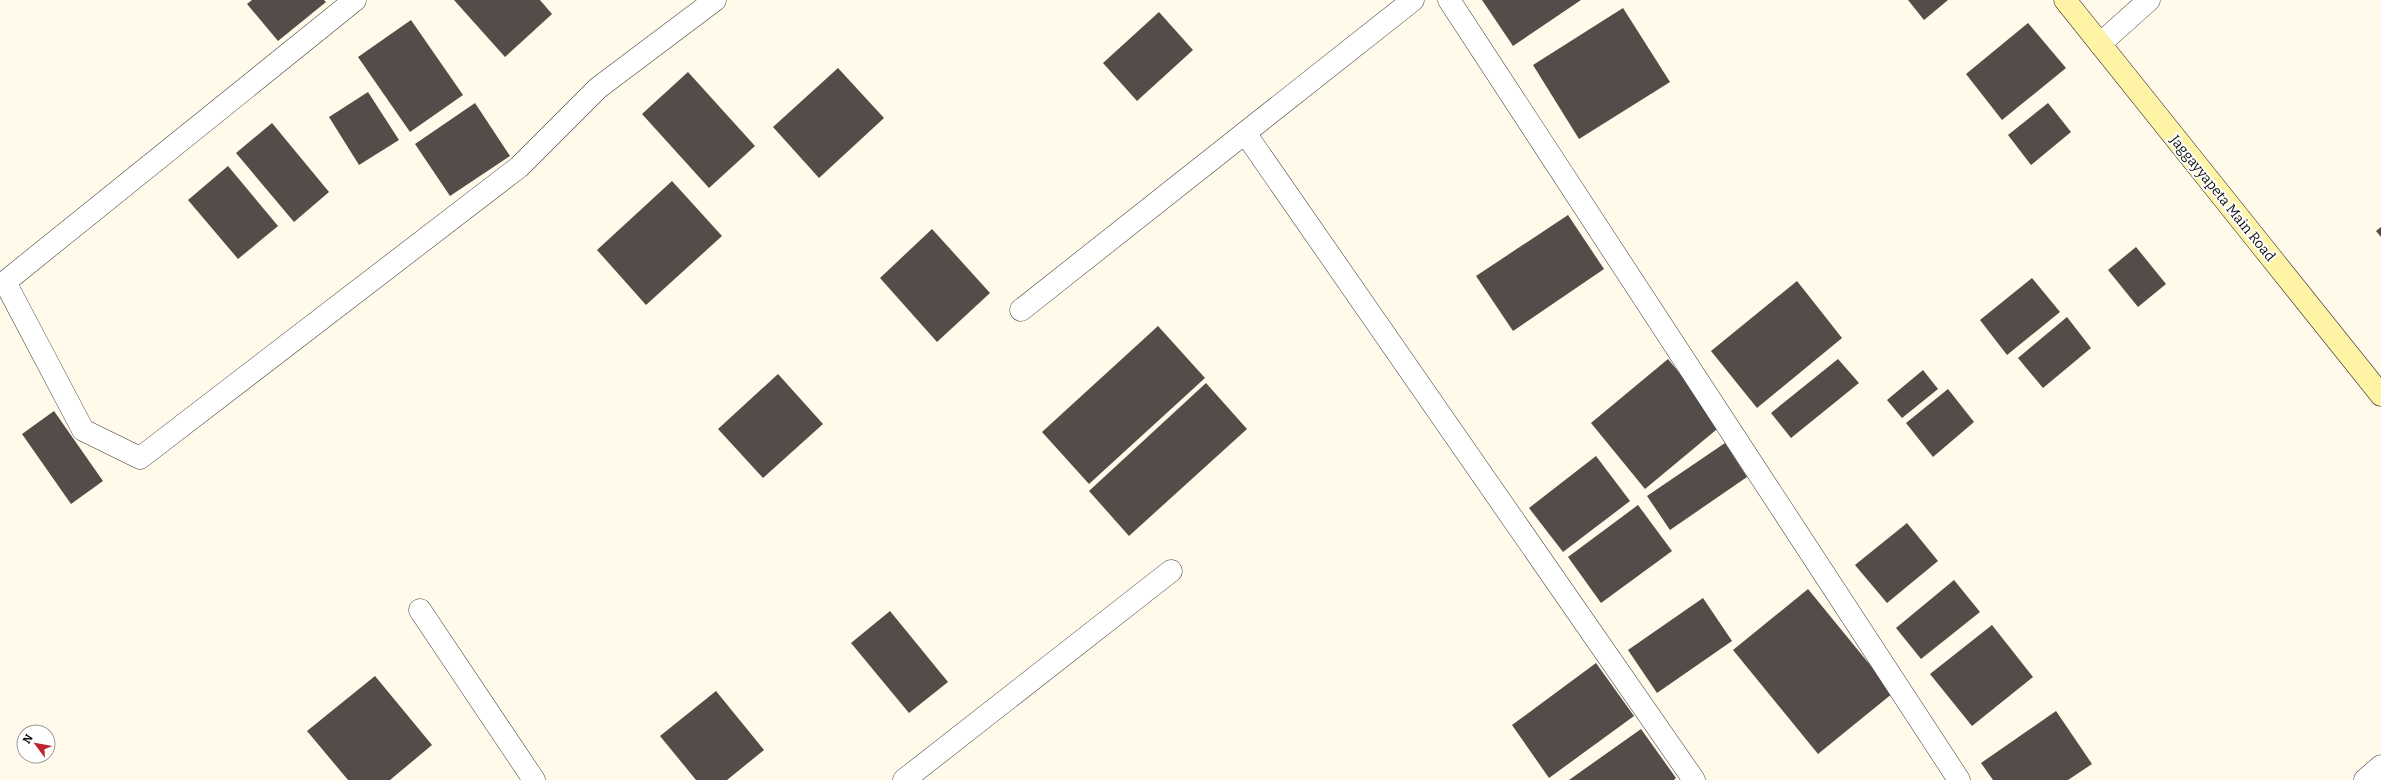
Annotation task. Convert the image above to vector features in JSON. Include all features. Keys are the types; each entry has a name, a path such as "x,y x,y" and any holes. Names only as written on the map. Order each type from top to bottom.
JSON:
{"main road":[{"name":"Jaggayyapeta Main Road","path":"2064,0 2381,395"}],"street":[{"path":"355,0 5,282 83,430 140,458 519,167 598,88 714,0"},
{"path":"1021,310 1413,0"},
{"path":"1449,0 1959,780"},
{"path":"2100,44 2149,0"},
{"path":"1245,133 1694,780"},
{"path":"904,780 1171,571"},
{"path":"420,610 534,780"},
{"path":"2365,780 2381,766"}],"building":[{"path":"252,0 324,0 326,2 278,41 247,4"},
{"path":"454,0 540,0 552,14 505,57"},
{"path":"1482,0 1581,0 1513,46"},
{"path":"1908,0 1948,0 1924,20"},
{"path":"1623,8 1670,82 1579,139 1533,65"},
{"path":"1159,12 1193,50 1137,101 1103,63"},
{"path":"411,20 463,95 410,132 358,57"},
{"path":"2028,23 2066,68 2002,120 1966,74"},
{"path":"838,68 884,118 819,178 773,127"},
{"path":"688,72 755,146 709,188 642,114"},
{"path":"368,92 399,140 359,165 329,117"},
{"path":"475,103 510,156 450,196 415,144"},
{"path":"2048,103 2071,132 2031,165 2008,135"},
{"path":"272,123 329,192 294,222 236,153"},
{"path":"228,166 278,226 238,259 188,200"},
{"path":"672,181 722,236 646,305 597,250"},
{"path":"1568,215 1604,269 1513,331 1476,276"},
{"path":"2381,227 2381,237 2376,231"},
{"path":"932,229 990,293 937,342 880,278"},
{"path":"2136,247 2166,284 2138,307 2108,270"},
{"path":"2032,278 2060,312 2007,355 1980,320"},
{"path":"1797,281 1842,338 1757,408 1711,351"},
{"path":"2067,317 2091,348 2043,388 2018,358"},
{"path":"1158,326 1205,378 1089,484 1042,432"},
{"path":"1668,359 1722,425 1645,489 1591,423"},
{"path":"1838,359 1859,383 1791,438 1771,413"},
{"path":"1923,370 1938,389 1902,418 1887,400"},
{"path":"778,374 823,424 763,478 718,429"},
{"path":"1206,383 1247,429 1129,536 1089,491"},
{"path":"1948,389 1974,422 1933,457 1906,423"},
{"path":"54,411 103,481 71,504 22,434"},
{"path":"1725,443 1747,477 1670,530 1647,496"},
{"path":"1596,456 1630,501 1563,552 1529,508"},
{"path":"1638,505 1672,551 1601,603 1568,557"},
{"path":"1907,523 1938,561 1887,603 1855,565"},
{"path":"1954,580 1980,612 1921,659 1896,628"},
{"path":"1808,589 1893,693 1818,754 1733,650"},
{"path":"1703,598 1732,641 1657,693 1628,650"},
{"path":"890,611 948,682 909,713 851,643"},
{"path":"1992,625 2033,677 1972,726 1930,674"},
{"path":"1596,663 1634,716 1549,778 1512,725"},
{"path":"375,676 432,745 390,780 348,780 307,731"},
{"path":"716,691 764,750 727,780 696,780 660,736"},
{"path":"2056,711 2092,764 2068,780 1993,780 1981,763"},
{"path":"1641,729 1676,778 1674,780 1569,780"}]}
